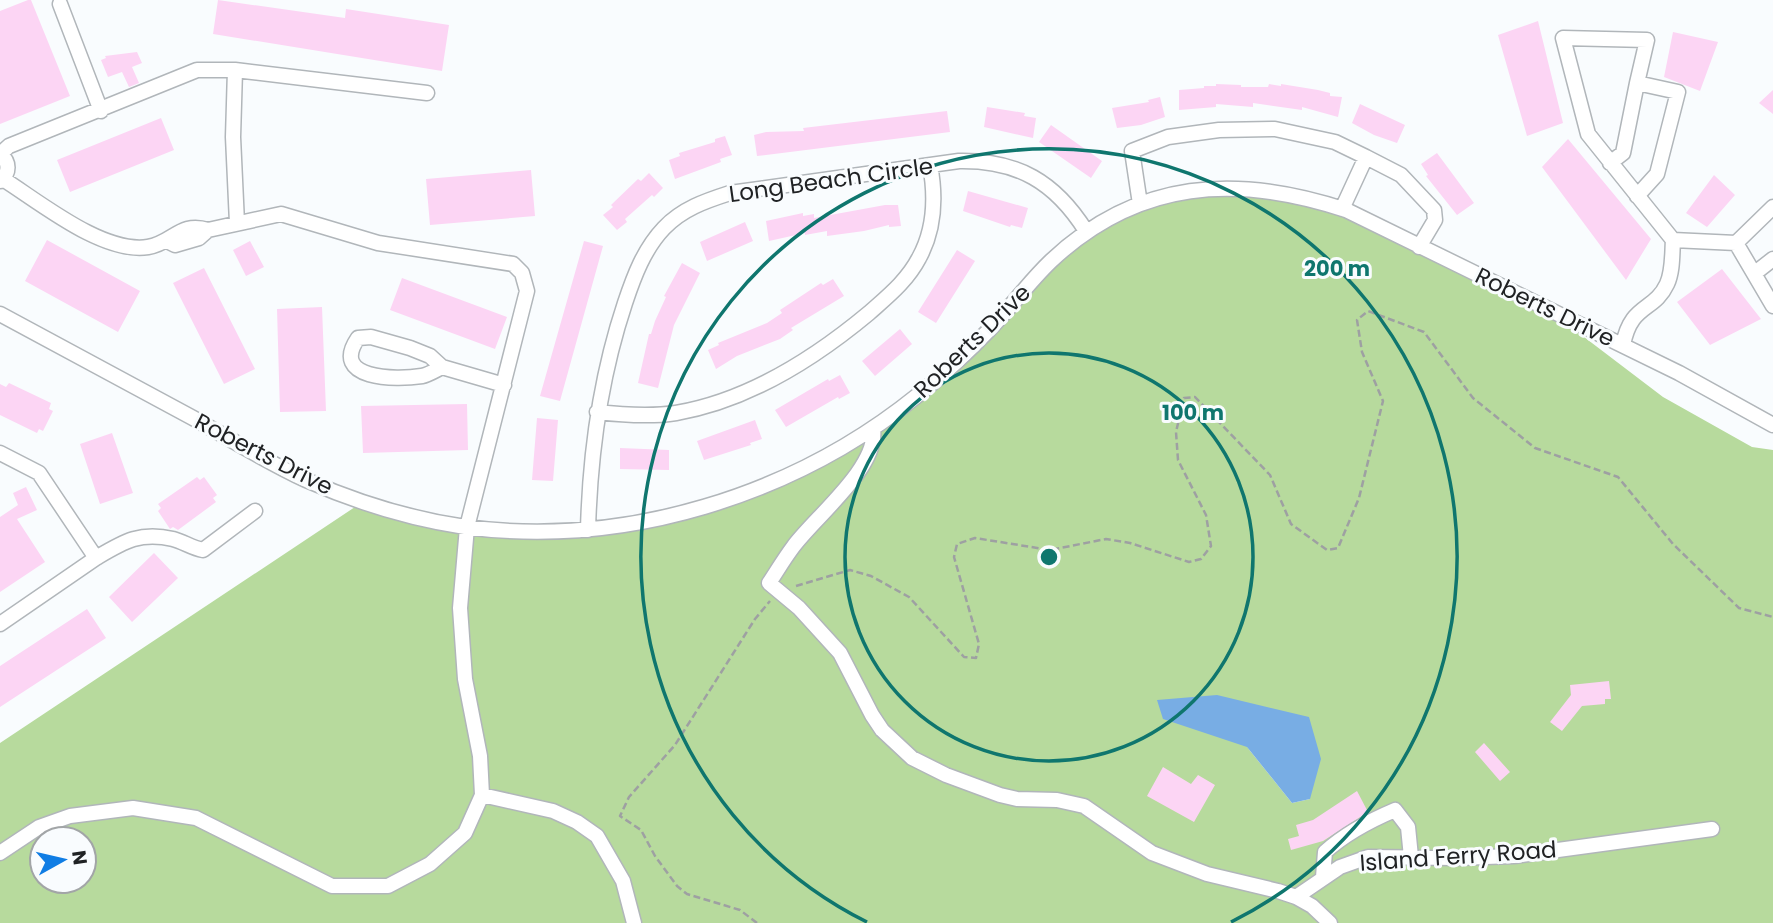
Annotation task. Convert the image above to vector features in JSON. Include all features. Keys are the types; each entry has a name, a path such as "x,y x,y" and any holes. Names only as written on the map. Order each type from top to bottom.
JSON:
{"street":[{"path":"60,4 101,111"},
{"path":"1610,163 1622,153 1647,40 1563,38 1588,134 1610,163 1673,240 1670,276 1666,287 1628,324 1623,345"},
{"path":"0,853 39,827 70,816 133,808 196,818 332,886 388,886 430,864 465,833 482,795 480,756 465,679 460,608 467,527 527,291 522,273 513,264 378,243 281,214 208,230 199,238 175,245 167,241 148,247 119,247 96,237 1,180 8,167 0,154 9,146 197,70 235,70 427,93"},
{"path":"235,70 233,137 237,223"},
{"path":"1637,83 1678,92 1657,174 1637,196"},
{"path":"1140,204 1132,151 1168,138 1219,130 1275,129 1335,142 1401,175 1434,210 1435,220 1419,247"},
{"path":"1342,209 1366,157"},
{"name":"Long Beach Circle","path":"588,530 589,470 597,412 613,340 636,270 653,240 679,215 702,202 730,193 930,165 980,161 1002,164 1041,181 1059,195 1086,231"},
{"path":"597,412 649,415 702,407 775,376 842,334 896,289 919,258 928,237 933,212 934,187 930,165"},
{"name":"Roberts Drive","path":"0,314 304,479 366,503 467,527 518,531 588,530 659,519 733,498 804,468 873,429 950,369 1050,262 1086,231 1125,209 1168,194 1219,188 1271,190 1312,198 1342,209 1623,345 1773,425"},
{"path":"1673,240 1736,243 1773,207"},
{"path":"1736,243 1773,306"},
{"path":"1755,273 1773,259"},
{"path":"442,367 423,376 378,377 359,371 352,363 351,349 358,338 371,337 430,356 442,367 504,385"},
{"path":"873,429 872,446 863,466 793,546 769,583 799,608 840,653 877,723 912,758 946,775 1017,799 1057,800 1084,806 1152,853 1207,874 1296,897 1312,906 1329,923"},
{"path":"0,453 39,473 96,558"},
{"path":"0,624 127,540 147,535 175,539 191,548 203,550 255,511"},
{"path":"482,795 553,811 577,822 597,836 623,881 634,923"},
{"path":"1323,877 1325,852 1338,840 1364,824 1395,810 1408,827 1411,857"},
{"name":"Island Ferry Road","path":"1296,897 1340,867 1368,857 1514,856 1712,829"}],"path":[{"path":"757,923 740,910 687,894 677,886 655,856 641,830 620,816 629,797 675,745 755,619 779,591 850,570 871,576 909,597 964,657 976,658 979,644 954,557 957,544 975,538 1050,550 1106,539 1130,543 1189,562 1201,559 1211,546 1206,515 1178,460 1176,432 1184,398 1195,397 1270,475 1291,524 1327,550 1338,548 1359,498 1382,401 1363,352 1357,320 1368,311 1424,332 1473,398 1535,447 1618,477 1673,544 1739,608 1773,617"}],"green space":[{"path":"1282,189 1542,305 1663,397 1752,447 1773,450 1773,923 0,923 0,743 361,503 422,525 547,533 661,517 797,470 900,410 1098,224 1194,191","holes":["1247,747 1310,799 1292,803"]}],"water":[{"path":"1217,695 1309,717 1321,759 1310,799 1292,803 1247,747 1163,719 1157,700"}],"building":[{"path":"31,0 70,96 0,124 0,11"},
{"path":"218,0 345,18 346,9 449,25 442,71 213,34"},
{"path":"1538,21 1563,123 1527,136 1498,35"},
{"path":"1673,32 1718,42 1700,91 1664,77"},
{"path":"137,52 142,63 132,67 139,83 129,87 122,72 108,77 101,60 106,58 105,56"},
{"path":"1216,84 1268,87 1269,84 1281,84 1342,97 1338,117 1302,107 1302,110 1253,103 1253,107 1216,104 1216,107 1179,110 1179,90"},
{"path":"1773,90 1773,114 1759,103"},
{"path":"1160,97 1165,117 1141,125 1117,128 1112,108 1149,102 1148,100"},
{"path":"1360,104 1405,125 1397,143 1352,123"},
{"path":"987,107 1025,113 1024,116 1036,118 1033,138 984,127"},
{"path":"947,111 950,132 757,156 754,135 766,132 804,131 803,128"},
{"path":"161,118 174,150 70,192 57,160"},
{"path":"1051,125 1102,161 1091,178 1039,142"},
{"path":"725,136 732,155 720,159 721,162 675,179 669,160 680,156 679,153 715,142 715,139"},
{"path":"1568,139 1651,239 1626,280 1542,167"},
{"path":"1437,153 1474,203 1457,215 1426,176 1428,175 1421,164"},
{"path":"531,170 535,216 430,225 426,179"},
{"path":"649,173 663,188 625,219 627,222 617,230 603,215 638,179 641,181"},
{"path":"1714,175 1735,195 1707,227 1686,213"},
{"path":"968,191 1028,208 1022,228 1010,227 963,211"},
{"path":"898,205 901,226 889,225 827,236 827,231 805,233 769,241 766,221 803,213 803,216 814,214 814,218"},
{"path":"745,222 753,241 707,261 700,242"},
{"path":"47,240 140,291 118,332 25,281"},
{"path":"250,241 264,267 246,276 233,250"},
{"path":"584,241 603,246 560,401 540,396"},
{"path":"957,250 975,261 936,323 918,312"},
{"path":"682,263 700,273 674,325 658,388 638,383 649,334 666,297 664,296"},
{"path":"204,268 255,369 224,384 173,283"},
{"path":"1722,269 1761,319 1710,345 1677,302"},
{"path":"402,278 507,317 495,349 390,310"},
{"path":"833,279 844,296 791,328 793,330 780,339 737,356 716,369 708,350 719,345 718,343 767,323 782,313 780,310 821,283 823,285"},
{"path":"322,307 326,411 280,412 277,309"},
{"path":"900,329 912,344 875,376 862,361"},
{"path":"840,375 850,393 786,427 775,410 828,379 829,381"},
{"path":"9,383 51,403 49,409 53,411 43,431 39,429 37,433 0,415 0,384 6,387"},
{"path":"467,404 468,450 363,453 361,406"},
{"path":"537,418 558,420 553,481 532,480"},
{"path":"755,420 762,439 704,460 697,441"},
{"path":"112,433 133,493 100,504 80,444"},
{"path":"620,448 669,450 669,470 620,469"},
{"path":"197,477 200,480 204,477 217,495 213,498 216,502 178,530 173,527 170,529 158,511 161,508 158,504"},
{"path":"26,487 37,510 17,519 45,562 0,592 0,517 18,505 13,493"},
{"path":"154,553 178,578 132,622 109,597"},
{"path":"87,609 106,638 0,707 0,666"},
{"path":"1609,681 1611,699 1605,699 1605,704 1582,706 1562,731 1550,722 1571,695 1570,685"},
{"path":"1484,743 1510,772 1500,781 1475,752"},
{"path":"1163,767 1191,784 1198,775 1215,785 1194,822 1147,796"},
{"path":"1357,791 1368,812 1323,841 1291,850 1288,839 1299,836 1296,825 1313,820"}]}
